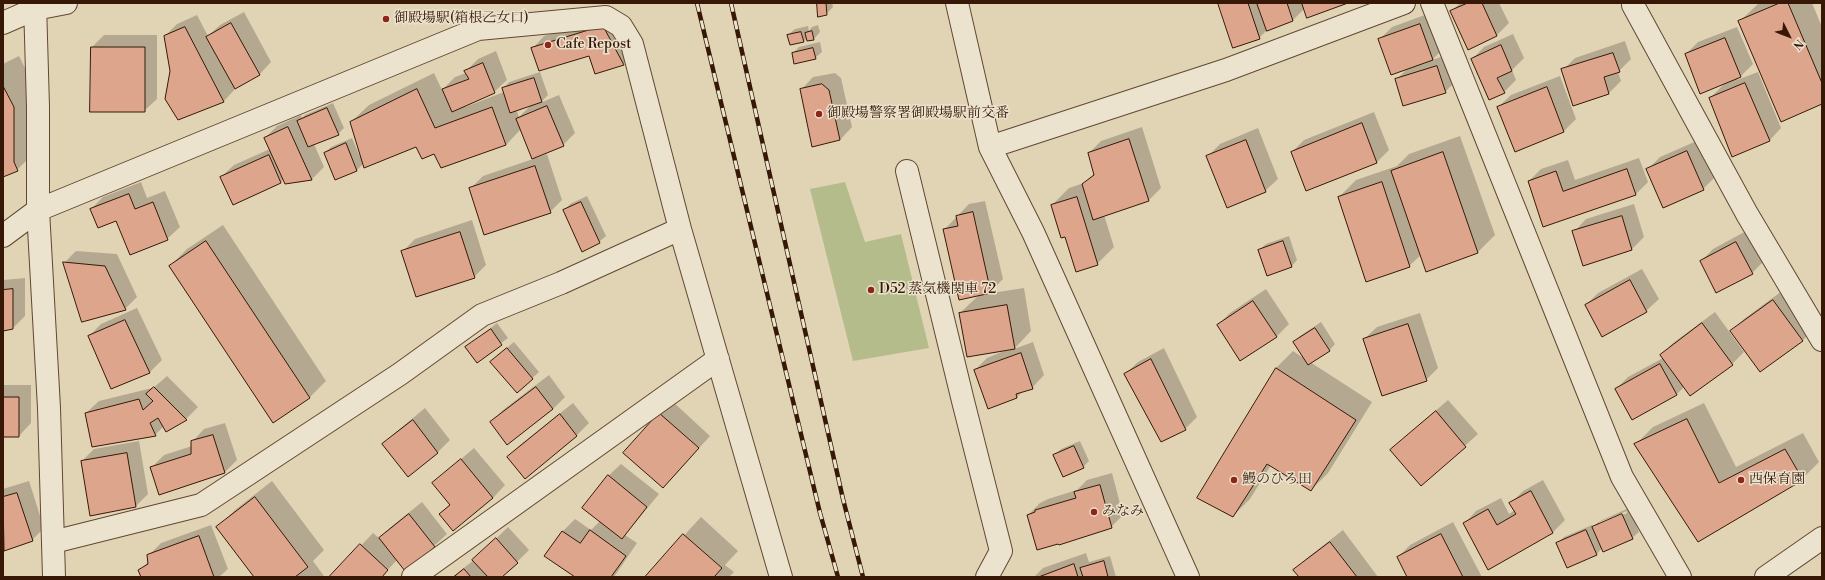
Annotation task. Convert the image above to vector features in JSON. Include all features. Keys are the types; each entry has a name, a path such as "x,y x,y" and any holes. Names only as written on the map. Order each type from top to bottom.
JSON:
{"street":[{"path":"3,23 35,6 66,3"},
{"path":"956,3 990,147 1032,232 1188,577"},
{"path":"990,147 1226,70 1404,3"},
{"path":"1432,3 1622,477 1680,577"},
{"path":"1633,5 1748,214 1822,340"},
{"path":"35,6 38,107 38,210 49,408 54,577"},
{"path":"3,236 38,210 478,29 606,17 621,26 632,44 680,229 781,577"},
{"path":"907,171 1001,551 987,577"},
{"path":"53,542 201,505 400,374 482,315 561,283 680,229"},
{"path":"413,577 718,360"},
{"path":"1766,577 1822,538"}],"green space":[{"path":"845,182 865,242 901,234 929,348 853,361 810,189"}],"building":[{"path":"817,3 826,3 827,15 818,17"},
{"path":"1218,3 1248,3 1260,39 1233,48"},
{"path":"1257,3 1287,3 1293,21 1267,31"},
{"path":"1302,3 1348,3 1307,18"},
{"path":"1468,3 1482,3 1497,36 1468,50 1450,11"},
{"path":"1780,3 1788,3 1822,83 1822,104 1781,122 1738,21"},
{"path":"231,23 260,75 235,89 206,37"},
{"path":"1420,24 1433,60 1391,75 1378,39"},
{"path":"603,26 624,65 595,74 589,56 539,71 531,48"},
{"path":"185,27 224,102 178,120 165,99 170,71 164,36"},
{"path":"812,31 814,40 807,41 805,33"},
{"path":"801,32 804,42 790,45 787,35"},
{"path":"1725,38 1741,77 1700,94 1685,54"},
{"path":"1501,45 1512,71 1497,78 1505,93 1489,100 1471,59"},
{"path":"91,47 145,47 145,112 90,112"},
{"path":"813,48 816,59 794,64 792,53"},
{"path":"1613,53 1620,72 1604,77 1609,94 1573,106 1561,69"},
{"path":"483,63 495,93 452,112 442,89 469,79 464,71"},
{"path":"1437,66 1446,93 1403,106 1395,79"},
{"path":"534,78 542,102 510,113 502,88"},
{"path":"1745,83 1770,141 1732,157 1709,98"},
{"path":"822,84 829,90 840,140 812,147 800,89"},
{"path":"3,86 14,107 14,162 18,171 3,177"},
{"path":"1547,87 1564,132 1515,152 1497,107"},
{"path":"417,89 435,128 492,107 506,145 441,168 434,154 422,159 416,147 364,168 350,122"},
{"path":"547,106 564,146 532,159 516,119"},
{"path":"327,108 339,135 308,147 297,121"},
{"path":"1362,123 1377,163 1306,191 1291,152"},
{"path":"288,127 312,180 285,184 264,138"},
{"path":"1129,139 1149,201 1093,220 1082,184 1094,175 1088,153"},
{"path":"1246,140 1266,192 1227,208 1206,156"},
{"path":"346,143 357,171 335,180 324,153"},
{"path":"1687,151 1704,190 1663,208 1646,169"},
{"path":"1443,152 1478,253 1426,272 1391,171"},
{"path":"269,155 281,183 233,205 220,177"},
{"path":"535,166 551,213 484,235 469,188"},
{"path":"1627,169 1636,195 1543,227 1528,181 1556,171 1563,191"},
{"path":"1382,182 1410,267 1366,282 1338,197"},
{"path":"129,194 135,209 153,202 168,240 130,255 116,221 98,228 90,209"},
{"path":"1077,197 1098,265 1076,272 1065,237 1061,238 1051,205"},
{"path":"581,202 600,243 582,252 563,210"},
{"path":"973,212 991,293 959,300 943,229 958,226 956,216"},
{"path":"1622,216 1632,250 1583,266 1572,231"},
{"path":"460,232 475,278 416,297 401,251"},
{"path":"206,241 310,398 273,423 169,266"},
{"path":"1283,241 1292,267 1267,276 1258,250"},
{"path":"1736,242 1753,274 1716,293 1700,261"},
{"path":"63,262 105,266 126,310 82,322"},
{"path":"1630,280 1647,312 1602,337 1585,305"},
{"path":"13,289 13,329 3,331 3,290"},
{"path":"1773,300 1803,341 1760,372 1730,331"},
{"path":"1253,301 1277,337 1240,361 1217,325"},
{"path":"1007,305 1015,349 967,357 959,313"},
{"path":"125,320 150,373 111,389 88,336"},
{"path":"1702,323 1733,365 1690,396 1660,355"},
{"path":"1408,324 1427,381 1382,396 1363,339"},
{"path":"1315,328 1330,351 1308,365 1293,342"},
{"path":"491,329 502,345 477,363 465,347"},
{"path":"507,348 533,379 517,393 490,362"},
{"path":"1021,353 1033,389 1016,394 1017,398 988,409 974,370"},
{"path":"1151,359 1186,430 1161,442 1124,374"},
{"path":"1660,364 1677,395 1632,420 1615,389"},
{"path":"1276,368 1356,420 1311,491 1267,464 1233,517 1197,498"},
{"path":"154,387 187,420 166,432 158,418 150,423 156,436 92,447 85,413 139,399 143,410 153,401 146,394"},
{"path":"536,387 553,409 507,445 490,422"},
{"path":"3,397 19,397 19,437 3,437"},
{"path":"1436,411 1466,447 1421,486 1390,450"},
{"path":"659,413 699,448 663,488 623,453"},
{"path":"560,414 577,436 525,479 507,457"},
{"path":"1687,419 1719,483 1785,449 1803,480 1698,542 1634,444"},
{"path":"413,420 438,453 408,477 382,444"},
{"path":"213,435 225,473 159,495 150,467 191,454 191,441"},
{"path":"1074,446 1084,468 1063,477 1053,455"},
{"path":"127,453 136,507 90,516 81,461"},
{"path":"461,459 493,498 453,531 439,514 450,505 432,483"},
{"path":"608,475 647,507 622,539 582,508"},
{"path":"1100,485 1112,528 1059,545 1037,550 1027,515 1035,512 1035,510 1076,498 1074,492"},
{"path":"1531,491 1553,533 1488,570 1463,523 1488,509 1497,525 1516,514 1509,503"},
{"path":"17,493 33,541 4,551 3,497"},
{"path":"255,497 308,567 295,577 254,577 216,527"},
{"path":"409,514 435,547 405,571 379,538"},
{"path":"1622,514 1633,539 1603,552 1592,527"},
{"path":"590,530 626,556 611,577 575,577 544,556 562,531 580,543"},
{"path":"1586,530 1597,555 1567,568 1556,543"},
{"path":"683,534 722,568 714,577 645,577"},
{"path":"1441,534 1463,577 1407,577 1397,557"},
{"path":"199,536 214,577 141,577 138,570 148,564 147,555"},
{"path":"496,538 518,563 502,577 488,577 472,560"},
{"path":"1330,542 1357,577 1299,577 1293,570"},
{"path":"360,544 388,570 382,577 329,577"},
{"path":"1104,561 1108,577 1083,577 1080,568"},
{"path":"1074,564 1078,577 1039,577"},
{"path":"464,569 471,577 454,577"}],"railway":[{"path":"697,3 820,513 838,577"},
{"path":"731,3 843,499 863,577"}],"place":[{"name":"御殿場駅(箱根乙女口)","path":"386,19"},
{"name":"Cafe Repost","path":"548,45"},
{"name":"御殿場警察署御殿場駅前交番","path":"819,114"},
{"name":"D52 蒸気機関車 72","path":"871,290"},
{"name":"鰻のひろ田","path":"1234,480"},
{"name":"西保育園","path":"1741,480"},
{"name":"みなみ","path":"1094,512"}]}
